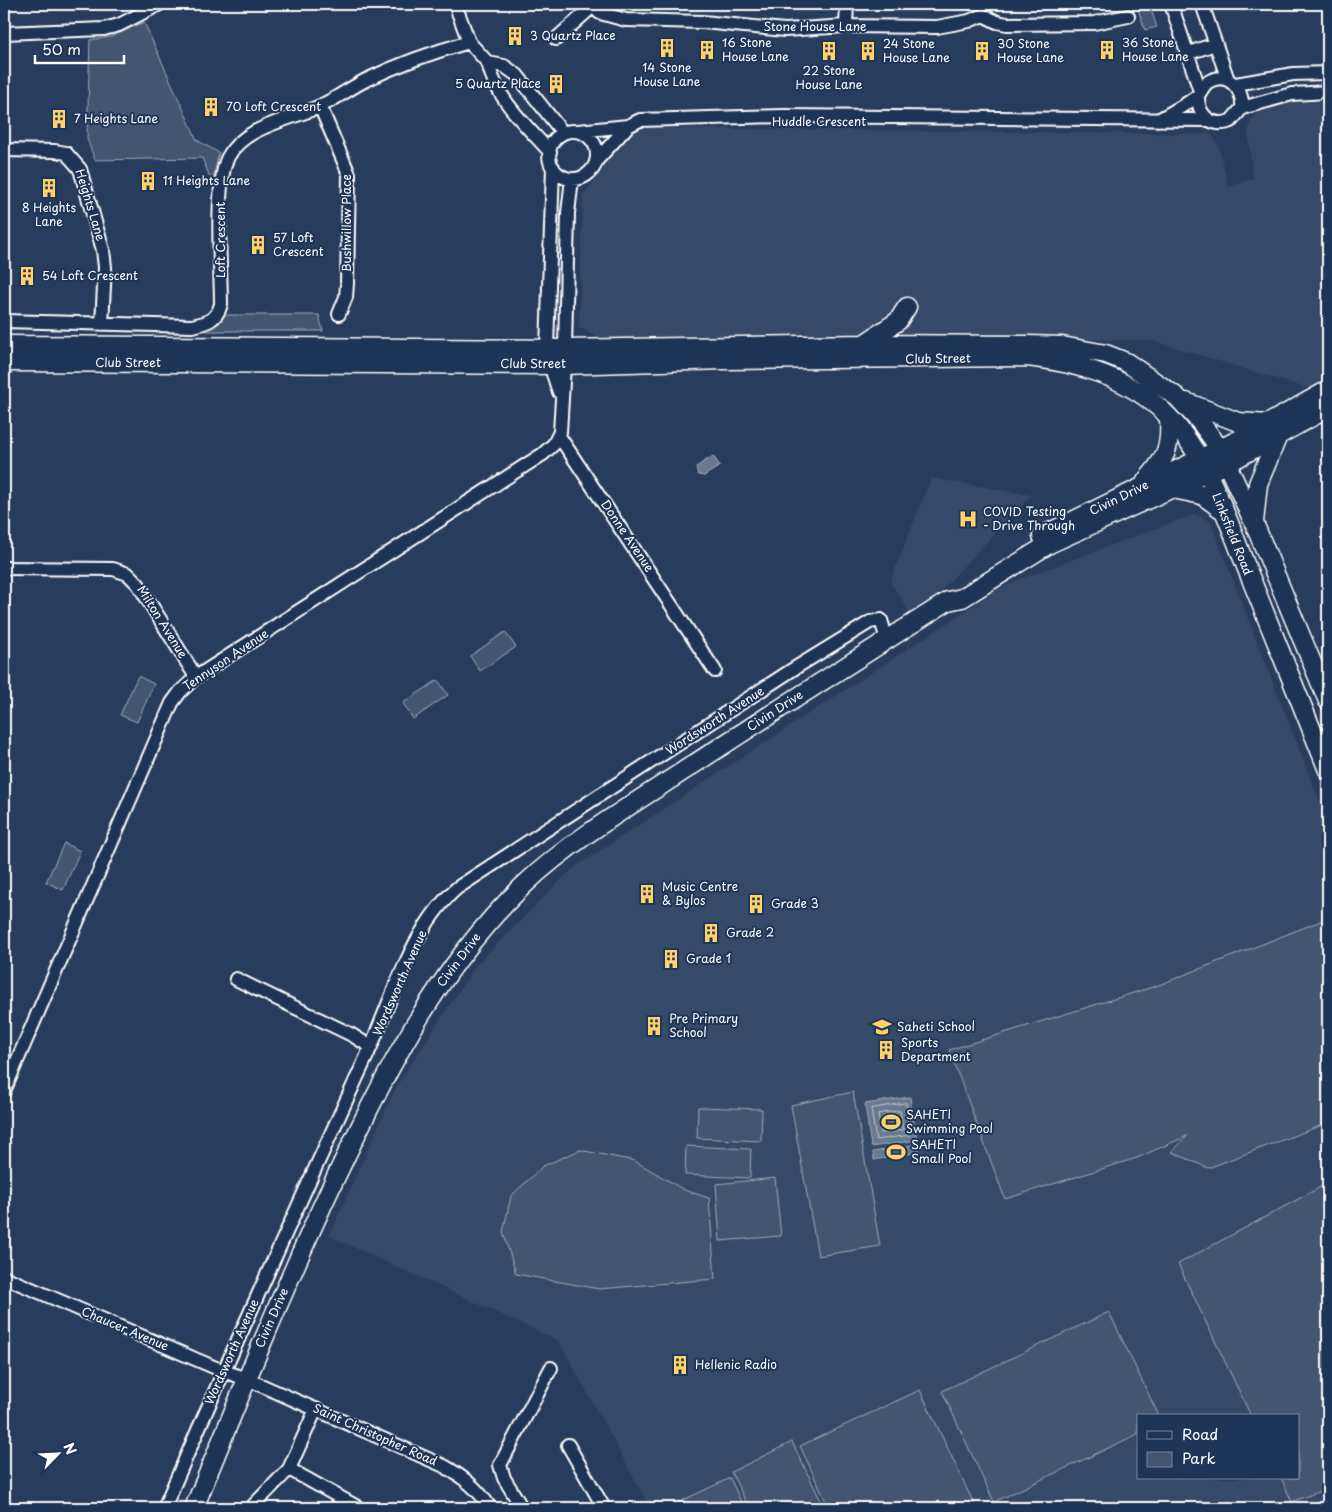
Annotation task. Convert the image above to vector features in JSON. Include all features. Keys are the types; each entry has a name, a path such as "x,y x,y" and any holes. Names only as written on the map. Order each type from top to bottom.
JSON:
{"main road":[{"path":"864,344 898,320 907,307"},
{"name":"Club Street","path":"4,362 556,357 864,344 1062,354"},
{"name":"Club Street","path":"4,345 724,360 1028,357 1062,354"},
{"name":"Linksfield Road","path":"1062,354 1106,354 1126,362 1177,397 1201,423 1223,457 1254,523 1328,701"},
{"name":"Linksfield Road","path":"1062,354 1125,384 1169,417 1203,466 1224,512 1328,770"},
{"path":"1254,523 1258,484 1273,431 1328,390"},
{"path":"1177,397 1225,419 1273,431"},
{"path":"1223,457 1273,431 1328,408"},
{"path":"1141,487 1158,467 1167,451 1170,442 1169,417"},
{"name":"Civin Drive","path":"948,602 955,591 1031,541 1141,487 1203,466 1223,457"},
{"name":"Civin Drive","path":"194,1508 247,1379 363,1119 414,1025 452,966 525,884 595,828 948,602 962,598 1049,544 1173,489 1203,466"},
{"path":"1173,489 1202,495 1213,501 1224,512"}],"street":[{"path":"4,34 104,29 160,4"},
{"path":"455,4 469,42 488,63 492,81 501,96 550,152"},
{"path":"846,26 847,4"},
{"path":"1171,4 1189,53 1199,93 1198,105 1208,120 1224,124 1231,121 1242,108 1243,100 1232,82 1215,44 1202,4"},
{"path":"556,39 591,6"},
{"name":"Stone House Lane","path":"591,6 600,13 626,20 703,22 785,30 846,26 937,27 970,22 985,9"},
{"path":"985,9 997,22 1007,24 1094,23 1128,16"},
{"name":"Loft Crescent","path":"4,321 192,326 213,319 219,312 221,304 221,184 229,156 240,142 256,132 320,106 365,81 400,65 435,51 469,42"},
{"path":"1189,53 1215,44"},
{"path":"488,63 504,66 517,75 563,133"},
{"path":"1158,120 1199,93 1207,83 1217,79 1232,82 1293,74 1328,73"},
{"path":"1242,108 1292,94 1328,92"},
{"path":"521,118 539,104"},
{"name":"Bushwillow Place","path":"320,106 349,174 348,284 346,297 339,314"},
{"name":"Huddle Crescent","path":"578,132 628,126 640,120 686,118 705,123 926,123 952,118 1208,120"},
{"path":"553,167 558,173 572,178 587,174 628,126"},
{"path":"559,436 561,396 556,357 553,167 550,152 552,144 563,133 578,132 591,139 597,154 596,162"},
{"name":"Heights Lane","path":"4,150 55,151 66,154 80,169 103,250 105,267 102,324"},
{"path":"556,357 572,178"},
{"name":"Donne Avenue","path":"559,436 715,671"},
{"name":"Tennyson Avenue","path":"4,1091 172,703 196,677 543,454 559,436"},
{"name":"Milton Avenue","path":"4,568 113,569 128,574 148,598 196,677"},
{"name":"Wordsworth Avenue","path":"164,1508 223,1371 371,1047 415,944 438,908 457,888 795,668 870,622 881,620 887,640"},
{"path":"236,979 352,1035 371,1047"},
{"name":"Chaucer Avenue","path":"4,1277 223,1371 247,1379"},
{"path":"522,1508 504,1478 500,1465 551,1368"},
{"name":"Saint Christopher Road","path":"247,1379 444,1466 464,1478 479,1491 490,1508"},
{"path":"251,1508 289,1469 316,1409"},
{"path":"568,1445 604,1508"},
{"path":"289,1469 359,1508"}],"shaded area":[{"path":"1311,101 1328,103 1328,377 1309,389 1154,341 861,334 601,340 579,327 583,195 597,177 608,151 628,132 645,128 1211,134 1218,145 1229,187 1253,178 1248,132 1251,120 1263,110 1287,103"},
{"path":"931,478 1031,495 912,621 904,603 890,582"},
{"name":"Saheti School","path":"1195,514 1210,521 1328,823 1328,1508 650,1508 559,1341 329,1236 396,1087 475,966 572,869 997,590 1020,579"}],"green space":[{"path":"1139,4 1149,4 1157,27 1145,30 1137,6"},
{"path":"144,22 197,140 219,153 212,182 202,158 95,160 87,139 90,40 111,37"},
{"path":"222,315 319,315 323,331 206,331"},
{"path":"505,632 516,647 480,671 470,656"},
{"path":"138,676 154,684 137,722 120,715"},
{"path":"438,680 448,695 413,719 403,703"},
{"path":"64,843 80,851 63,890 46,882"},
{"path":"1328,918 1328,1123 1208,1168 1172,1152 1187,1136 1137,1158 1005,1199 949,1050 1159,985"},
{"path":"853,1092 880,1246 818,1256 791,1105"},
{"path":"698,1107 762,1109 761,1141 697,1138"},
{"path":"686,1146 751,1149 750,1178 685,1175"},
{"path":"580,1150 635,1161 684,1190 709,1198 715,1279 599,1289 516,1274 503,1232 511,1196 543,1166"},
{"path":"775,1178 781,1236 720,1241 716,1184"},
{"path":"1328,1183 1328,1488 1292,1502 1282,1480 1300,1480 1300,1414 1250,1414 1178,1264"},
{"path":"1109,1312 1158,1414 1137,1414 1137,1434 994,1502 942,1391"},
{"path":"920,1390 976,1508 829,1508 800,1446"},
{"path":"792,1442 822,1503 816,1506 820,1505 821,1508 749,1508 731,1472"},
{"path":"730,1478 744,1508 677,1508 675,1504"}],"water":[{"path":"713,456 720,466 704,476 698,475 696,467"},
{"name":"SAHETI Swimming Pool","path":"910,1097 917,1140 871,1147 865,1104"},
{"name":"SAHETI Small Pool","path":"918,1144 919,1152 874,1160 873,1152"}],"place":[{"name":"3 Quartz Place","path":"515,36"},
{"name":"14 Stone House Lane","path":"667,48"},
{"name":"16 Stone House Lane","path":"707,50"},
{"name":"36 Stone House Lane","path":"1107,50"},
{"name":"22 Stone House Lane","path":"829,51"},
{"name":"24 Stone House Lane","path":"868,51"},
{"name":"30 Stone House Lane","path":"982,51"},
{"name":"5 Quartz Place","path":"556,84"},
{"name":"70 Loft Crescent","path":"211,107"},
{"name":"7 Heights Lane","path":"59,119"},
{"name":"11 Heights Lane","path":"148,181"},
{"name":"8 Heights Lane","path":"49,188"},
{"name":"57 Loft Crescent","path":"258,245"},
{"name":"54 Loft Crescent","path":"27,276"},
{"name":"COVID Testing - Drive Through","path":"968,519"},
{"name":"Music Centre & Bylos","path":"647,894"},
{"name":"Grade 3","path":"756,904"},
{"name":"Grade 2","path":"711,933"},
{"name":"Grade 1","path":"671,959"},
{"name":"Pre Primary School","path":"654,1026"},
{"name":"Saheti School","path":"882,1027"},
{"name":"Sports Department","path":"886,1050"},
{"name":"SAHETI Swimming Pool","path":"891,1122"},
{"name":"SAHETI Small Pool","path":"896,1152"},
{"name":"Hellenic Radio","path":"680,1365"}]}
